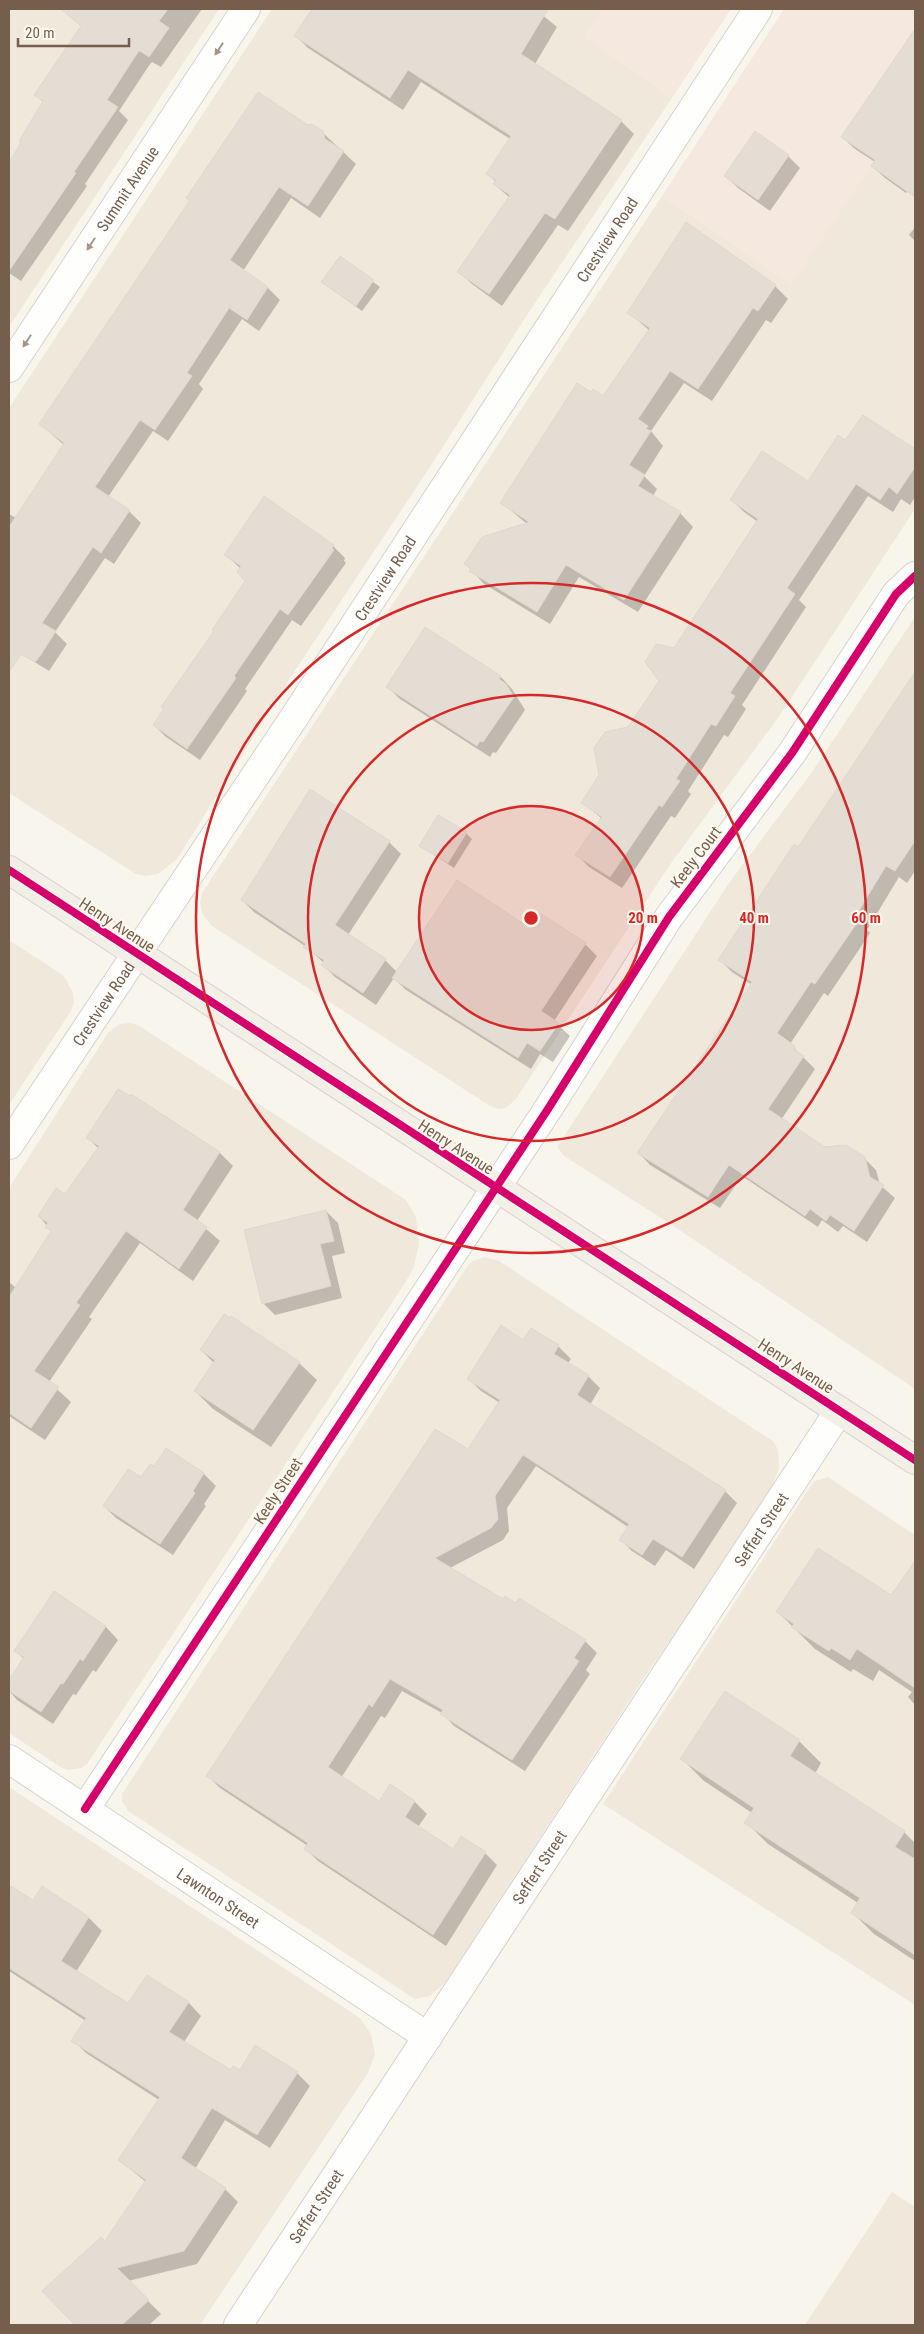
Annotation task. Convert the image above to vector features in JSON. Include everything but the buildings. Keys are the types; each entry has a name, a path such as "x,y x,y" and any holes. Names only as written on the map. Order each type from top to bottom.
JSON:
{"main road":[{"name":"Henry Avenue","path":"9,870 915,1460"}],"street":[{"name":"Summit Avenue","path":"9,368 246,9"},
{"name":"Crestview Road","path":"9,1145 300,708 758,9"},
{"name":"Keely Court","path":"495,1188 669,917 792,753 896,594 915,576"},
{"name":"Keely Street","path":"85,1809 495,1188"},
{"name":"Seffert Street","path":"238,2325 840,1411"},
{"name":"Lawnton Street","path":"9,1759 428,2037"}],"shaded area":[{"path":"9,9 219,9 9,327"},
{"path":"272,9 604,9 585,37 672,98 529,312 424,476 294,672 177,859 158,874 146,876 136,874 9,793 9,408"},
{"path":"603,9 731,9 672,98 584,37"},
{"path":"784,9 915,9 915,100 791,285 662,196"},
{"path":"915,100 915,509 780,715 669,866 516,1099 506,1108 499,1109 490,1106 212,926 202,913 200,903 202,893 662,196 791,284"},
{"path":"915,617 915,1389 672,1225 564,1156 557,1147 729,883 812,772"},
{"path":"9,940 64,976 73,993 74,1003 71,1011 9,1105"},
{"path":"131,1023 138,1025 406,1200 416,1217 419,1245 413,1269 405,1283 87,1764 81,1768 68,1770 9,1733 9,1188 108,1033 120,1024"},
{"path":"485,1257 499,1261 774,1442 778,1450 779,1468 772,1487 745,1532 646,1675 445,1983 430,1996 415,1999 128,1811 122,1801 122,1794 466,1268 471,1262"},
{"path":"828,1477 915,1535 915,2005 603,1804 810,1487 815,1481"},
{"path":"9,1787 360,2018 371,2034 375,2054 368,2073 200,2325 9,2325"},
{"path":"892,2192 915,2207 915,2325 805,2325"}],"cycle path":[{"path":"85,1809 548,1109 669,917 792,753 896,594 915,576"},
{"path":"9,870 915,1460"}]}
